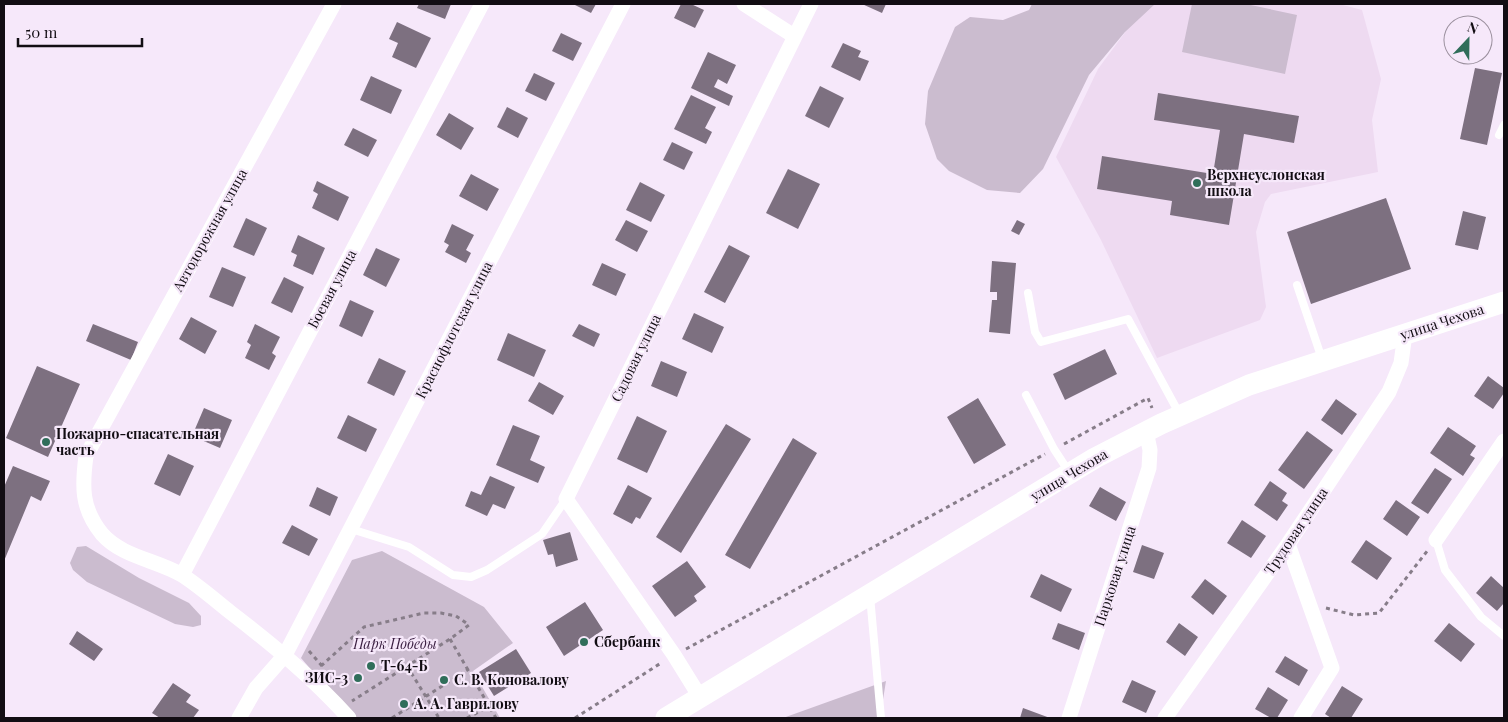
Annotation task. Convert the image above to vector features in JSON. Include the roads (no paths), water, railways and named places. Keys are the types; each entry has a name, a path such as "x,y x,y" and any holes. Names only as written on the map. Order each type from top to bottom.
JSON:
{"street":[{"name":"Автодорожная улица","path":"182,575 116,546 103,535 93,521 85,501 82,485 86,456 334,4"},
{"name":"Боевая улица","path":"182,575 482,4"},
{"name":"Краснофлотская улица","path":"239,718 256,688 285,655 624,4"},
{"path":"744,4 794,36"},
{"name":"Садовая улица","path":"566,499 811,4"},
{"name":"улица Чехова","path":"666,718 1070,473 1153,428 1249,384 1504,302"},
{"name":"Трудовая улица","path":"1165,718 1288,544 1389,392 1402,363 1405,334"},
{"name":"Парковая улица","path":"1069,718 1149,468 1153,428"},
{"path":"1436,540 1504,441"},
{"path":"566,499 674,655 700,697"},
{"path":"1288,544 1332,668 1301,718"},
{"path":"182,575 285,655 327,694 349,718"}],"lane":[{"path":"1499,135 1504,124"},
{"path":"1297,285 1323,361"},
{"path":"1028,293 1035,332 1041,342 1128,319 1180,415"},
{"path":"1026,395 1054,449 1070,473"},
{"path":"351,529 409,547 453,575 471,577 487,570 542,534 566,499"},
{"path":"1436,540 1445,570 1481,617 1504,636"},
{"path":"870,594 881,718"}],"place":[{"name":"Верхнеуслонская школа","path":"1197,183"},
{"name":"Пожарно-спасательная часть","path":"46,442"},
{"name":"Сбербанк","path":"584,642"},
{"name":"Т-64-Б","path":"371,666"},
{"name":"ЗИС-3","path":"358,678"},
{"name":"С. В. Коновалову","path":"444,680"},
{"name":"А. А. Гаврилову","path":"404,704"}],"park label":[{"name":"Парк Победы","path":"395,644"}]}
